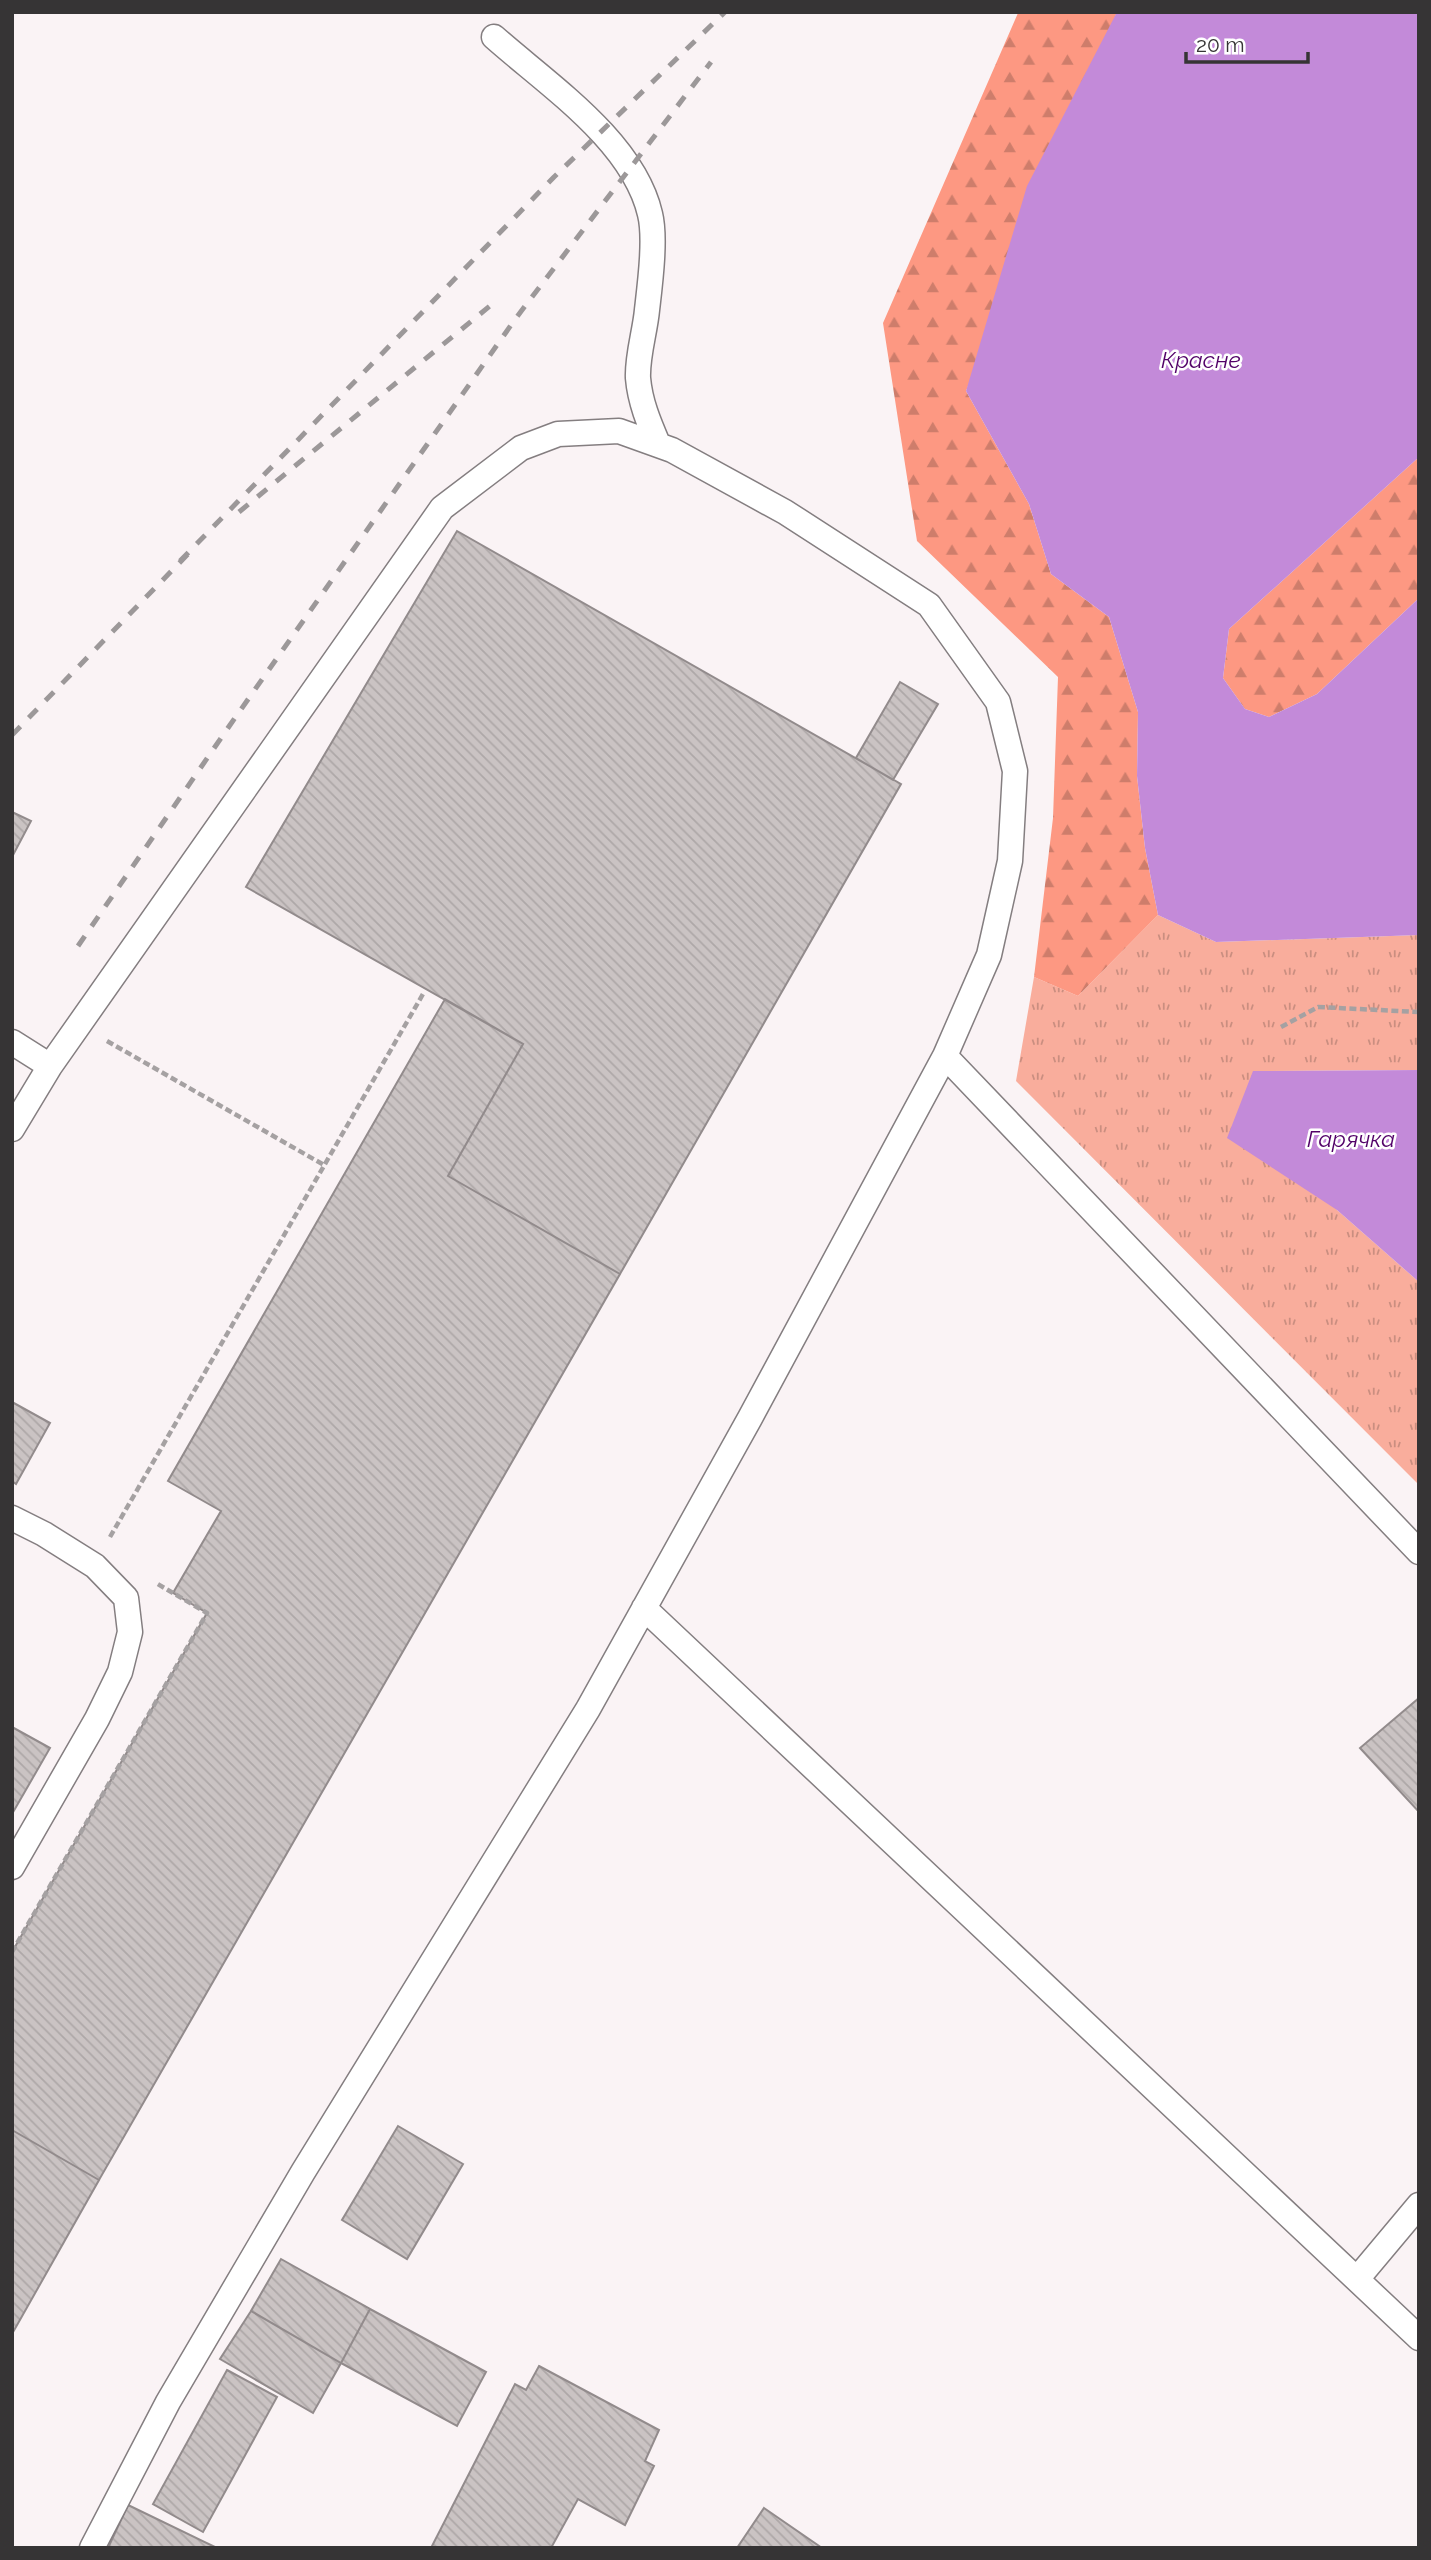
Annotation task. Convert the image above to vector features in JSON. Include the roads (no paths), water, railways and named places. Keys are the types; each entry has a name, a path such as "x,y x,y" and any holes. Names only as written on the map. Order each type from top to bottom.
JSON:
{"lane":[{"path":"494,37 601,131 634,172 650,215 651,239 647,310 638,376 643,407 658,444"},
{"path":"12,1129 50,1066 442,508 521,448 558,434 620,431 672,450 785,512 929,606 998,702 1015,771 1010,862 989,955 945,1056 750,1419 588,1709 303,2172 188,2367 92,2548"},
{"path":"12,1042 50,1066"},
{"path":"945,1056 1419,1552"},
{"path":"12,1518 44,1534 95,1566 126,1598 130,1632 120,1672 97,1719 12,1867"},
{"path":"644,1608 1419,2338"},
{"path":"1357,2279 1419,2205"}],"water":[{"name":"Красне","path":"1117,12 1419,12 1419,457 1229,629 1223,678 1245,709 1269,717 1317,694 1419,598 1419,935 1216,942 1158,915 1145,848 1137,776 1138,712 1109,617 1051,574 1029,504 966,391 1027,186"},
{"name":"Гарячка","path":"1419,1070 1419,1282 1337,1210 1227,1138 1253,1071"}],"railway":[{"path":"180,561 554,177 725,12"},
{"path":"78,946 516,318 711,62"},
{"path":"239,512 491,305"},
{"path":"12,735 188,554"}]}
